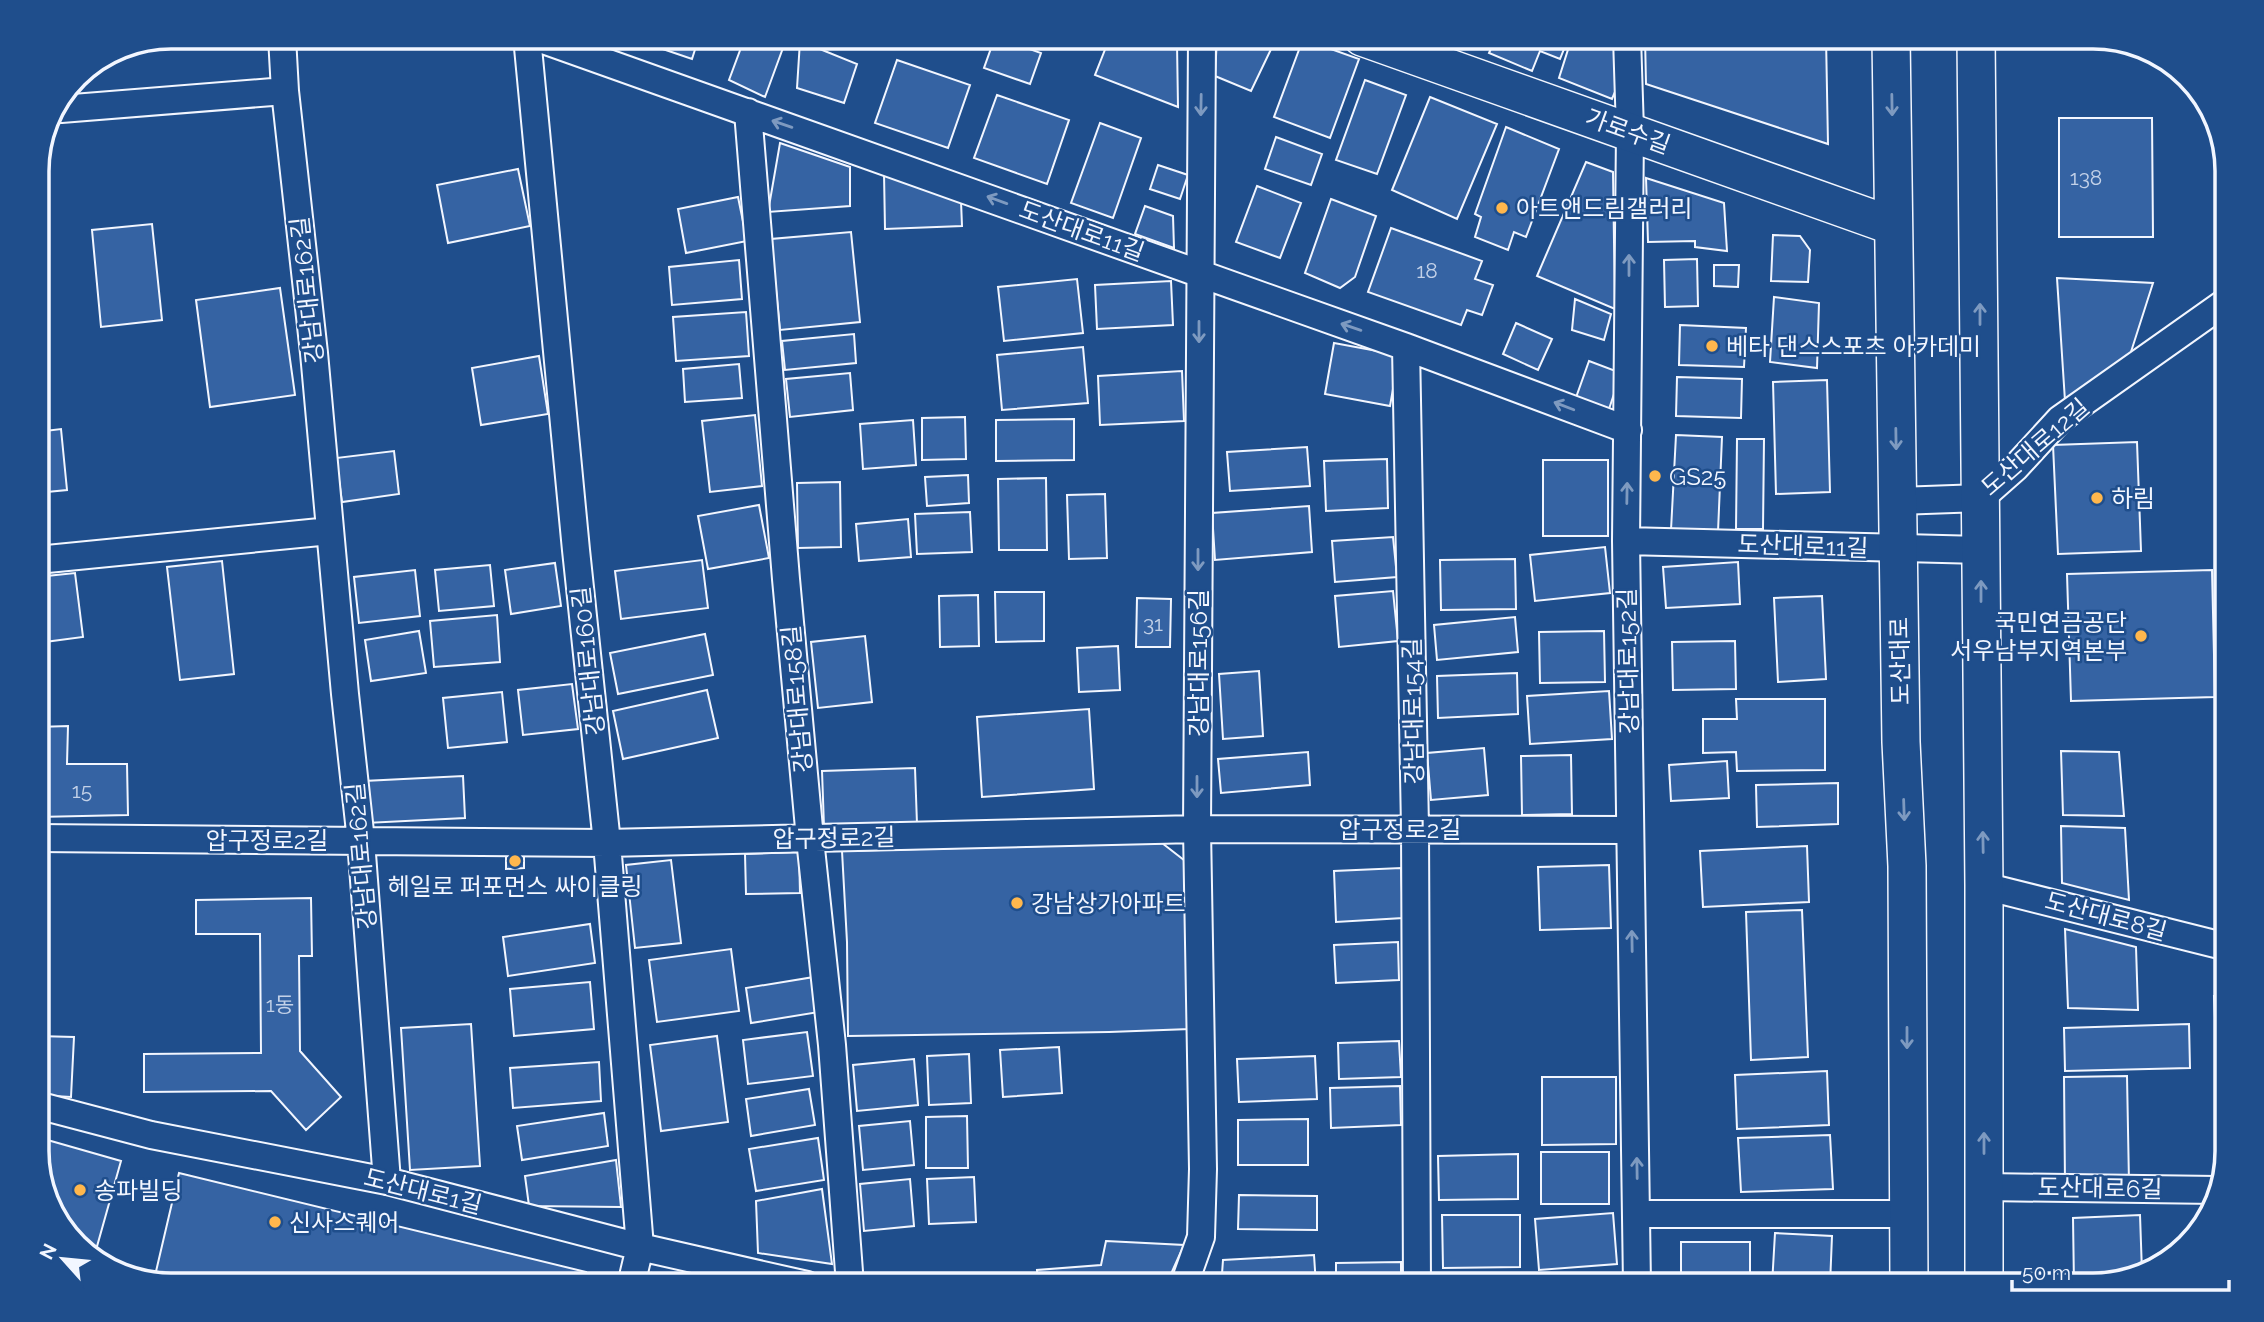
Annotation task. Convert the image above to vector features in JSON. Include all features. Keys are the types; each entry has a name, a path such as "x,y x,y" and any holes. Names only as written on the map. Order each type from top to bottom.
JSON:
{"main road":[{"name":"가로수길","path":"1396,49 1893,226"},
{"name":"도산대로","path":"1891,49 1901,742 1906,866 1909,1273"},
{"path":"1976,49 1984,886 1984,1273"}],"street":[{"name":"강남대로162길","path":"283,49 361,841 387,1181"},
{"name":"강남대로160길","path":"528,49 607,843 640,1247 634,1273"},
{"name":"도산대로11길","path":"569,49 1406,347 1628,430"},
{"name":"강남대로156길","path":"1188,1273 1201,1237 1203,1169 1197,829 1202,49"},
{"name":"강남대로152길","path":"1627,49 1630,131 1626,541 1637,1273"},
{"path":"67,108 285,90"},
{"name":"강남대로158길","path":"748,112 785,565 832,1045 849,1273"},
{"name":"도산대로12길","path":"1898,501 1981,498 2015,468 2060,419 2215,309"},
{"name":"강남대로154길","path":"1406,347 1415,828 1417,1273"},
{"path":"49,559 330,531"},
{"name":"도산대로11길","path":"1626,541 1981,550"},
{"name":"압구정로2길","path":"49,838 607,843 1197,829 1630,830"},
{"name":"도산대로8길","path":"1984,886 2215,944"},
{"name":"도산대로1길","path":"49,1108 152,1135 387,1181 640,1247 754,1273"},
{"name":"도산대로6길","path":"1984,1187 2208,1190"},
{"path":"1638,1214 1909,1214"}],"building":[{"path":"663,49 695,49 692,59"},
{"path":"741,49 783,49 765,97 729,80"},
{"path":"799,49 820,49 857,64 844,103 797,88"},
{"path":"991,49 1030,49 1041,53 1030,84 984,68"},
{"path":"1105,49 1177,49 1178,107 1095,75"},
{"path":"1216,49 1271,49 1251,91 1215,76"},
{"path":"1299,49 1331,49 1359,59 1330,138 1274,117"},
{"path":"1491,49 1564,49 1560,59 1540,51 1532,71 1489,53"},
{"path":"1568,49 1618,49 1620,80 1612,99 1559,78"},
{"path":"1645,49 1826,49 1828,144 1646,84"},
{"path":"897,60 970,85 948,148 875,123"},
{"path":"1365,80 1406,95 1377,174 1336,160"},
{"path":"997,95 1069,120 1047,184 974,158"},
{"path":"1430,97 1497,124 1457,219 1392,190"},
{"path":"2059,118 2152,118 2153,237 2059,237"},
{"path":"1100,123 1141,138 1113,218 1071,203"},
{"path":"1506,127 1559,149 1526,237 1514,232 1508,250 1475,237 1481,217 1475,214"},
{"path":"1276,137 1322,154 1311,185 1265,169"},
{"path":"780,143 850,167 850,206 768,212"},
{"path":"1586,162 1613,172 1615,309 1537,276"},
{"path":"1158,165 1188,175 1180,199 1150,189"},
{"path":"518,169 530,226 448,243 437,185"},
{"path":"884,173 961,201 962,226 885,229"},
{"path":"1646,178 1724,203 1727,251 1695,247 1695,241 1648,242"},
{"path":"1257,186 1301,203 1280,258 1236,242"},
{"path":"738,197 747,241 686,253 678,209"},
{"path":"1331,199 1376,216 1355,277 1340,288 1305,273"},
{"path":"1145,206 1173,216 1174,248 1135,234"},
{"path":"152,224 162,320 101,327 92,230"},
{"path":"1391,228 1482,261 1475,279 1493,285 1482,315 1467,310 1461,325 1368,292"},
{"path":"851,232 860,322 780,330 771,239"},
{"path":"1773,235 1800,236 1810,250 1808,282 1771,281"},
{"path":"1697,259 1698,306 1665,307 1664,260"},
{"path":"739,260 742,299 672,305 669,267"},
{"path":"1714,265 1739,265 1738,287 1714,286"},
{"path":"2057,278 2153,283 2130,355 2065,401"},
{"path":"1077,279 1083,333 1004,341 998,287"},
{"path":"1171,281 1173,325 1097,329 1095,285"},
{"path":"280,288 295,395 210,407 196,300"},
{"path":"1774,297 1819,303 1817,368 1770,362"},
{"path":"1575,299 1611,314 1604,340 1572,330"},
{"path":"746,312 749,356 676,361 673,317"},
{"path":"1516,323 1552,339 1538,370 1503,354"},
{"name":"베타 댄스스포츠 아카데미","path":"1680,325 1746,328 1744,367 1679,365"},
{"path":"854,334 856,363 785,370 782,341"},
{"path":"1334,343 1399,355 1390,406 1325,394"},
{"path":"1083,347 1088,403 1002,410 997,355"},
{"path":"539,356 548,414 481,425 472,368"},
{"path":"1589,361 1621,373 1606,418 1573,406"},
{"path":"739,364 742,398 685,402 683,369"},
{"path":"1182,371 1184,421 1100,425 1098,376"},
{"path":"850,373 853,410 790,417 786,379"},
{"path":"1677,377 1742,379 1741,418 1676,416"},
{"path":"1827,380 1830,492 1776,494 1773,382"},
{"path":"755,415 762,486 710,492 702,421"},
{"path":"965,417 966,459 922,460 922,418"},
{"path":"1074,419 1074,460 996,461 996,420"},
{"path":"913,420 916,465 863,469 860,424"},
{"path":"61,429 67,490 49,492 49,430"},
{"path":"1676,435 1722,437 1718,532 1671,530"},
{"path":"1737,439 1764,439 1763,529 1736,529"},
{"name":"하림","path":"2137,442 2141,551 2058,554 2053,445"},
{"path":"1307,447 1310,486 1230,491 1227,452"},
{"path":"394,451 399,494 342,502 336,458"},
{"path":"1387,459 1388,508 1326,511 1324,461"},
{"path":"1543,460 1608,460 1608,536 1543,536"},
{"path":"968,475 969,503 927,506 925,477"},
{"path":"1046,478 1047,550 999,550 998,479"},
{"path":"840,482 841,547 798,548 797,483"},
{"path":"1105,494 1107,558 1069,559 1067,495"},
{"path":"759,505 769,558 708,569 698,516"},
{"path":"1309,506 1312,552 1215,560 1212,513"},
{"path":"970,512 972,552 917,554 915,514"},
{"path":"908,519 911,557 859,561 856,524"},
{"path":"1393,537 1397,577 1335,582 1332,541"},
{"path":"1605,547 1610,593 1535,601 1530,555"},
{"path":"1515,559 1516,609 1441,610 1440,560"},
{"path":"702,560 708,608 621,619 615,571"},
{"path":"222,561 234,674 180,680 167,567"},
{"path":"1738,562 1740,604 1666,608 1663,567"},
{"path":"555,563 561,606 511,614 505,570"},
{"path":"490,565 494,606 439,611 435,570"},
{"path":"415,570 420,616 359,623 354,577"},
{"name":"국민연금공단 서우남부지역본부","path":"2212,570 2215,697 2071,701 2067,574"},
{"path":"75,573 83,637 49,641 49,576"},
{"path":"1393,591 1398,641 1339,647 1335,596"},
{"path":"995,592 1044,592 1044,641 996,642"},
{"path":"978,595 979,646 940,647 939,596"},
{"path":"1822,596 1826,679 1778,682 1774,598"},
{"path":"1137,598 1171,599 1170,647 1136,647"},
{"path":"497,615 500,662 434,667 430,621"},
{"path":"1515,617 1518,652 1437,660 1434,625"},
{"path":"419,631 426,673 371,681 365,640"},
{"path":"1604,631 1605,682 1540,683 1539,632"},
{"path":"705,634 713,675 618,694 610,653"},
{"path":"865,636 872,702 818,708 811,642"},
{"path":"1735,641 1736,689 1673,690 1672,642"},
{"path":"1118,646 1120,690 1079,692 1077,648"},
{"path":"1259,671 1263,736 1223,739 1219,674"},
{"path":"1517,673 1518,714 1438,718 1437,676"},
{"path":"572,684 578,729 523,735 518,690"},
{"path":"707,690 718,738 623,759 613,711"},
{"path":"1609,691 1612,739 1530,744 1527,696"},
{"path":"502,692 507,742 448,748 443,698"},
{"path":"1736,699 1825,699 1825,770 1737,771 1736,752 1703,753 1703,719 1737,719"},
{"path":"1089,709 1094,789 982,797 977,717"},
{"path":"68,726 67,764 127,764 128,815 49,817 49,727"},
{"path":"1484,748 1488,795 1431,800 1427,753"},
{"path":"2061,751 2119,752 2124,816 2063,815"},
{"path":"1308,752 1310,785 1221,793 1218,759"},
{"path":"1571,755 1572,814 1522,815 1521,756"},
{"path":"1727,761 1729,798 1671,801 1669,765"},
{"path":"915,768 917,824 824,827 822,771"},
{"path":"463,776 465,818 366,823 364,781"},
{"path":"1838,783 1838,824 1757,827 1756,785"},
{"path":"2061,826 2125,828 2129,900 2062,883"},
{"name":"강남상가아파트","path":"1162,843 1189,864 1190,1029 848,1036 842,851"},
{"path":"1807,846 1809,902 1703,907 1700,851"},
{"name":"헤일로 퍼포먼스 싸이클링","path":"506,852 524,853 524,868 506,869"},
{"path":"799,852 800,893 746,894 745,854"},
{"path":"671,860 681,943 635,948 626,865"},
{"path":"1609,865 1611,928 1540,930 1538,867"},
{"path":"1401,868 1403,918 1336,922 1334,871"},
{"path":"311,898 312,956 299,956 300,1051 341,1097 306,1130 271,1091 144,1092 144,1054 261,1053 260,934 196,934 196,900"},
{"path":"1802,910 1808,1057 1751,1060 1746,912"},
{"path":"590,924 595,963 508,976 503,937"},
{"path":"2065,929 2136,947 2138,1010 2068,1008"},
{"path":"1398,942 1399,980 1336,983 1334,945"},
{"path":"731,949 739,1011 657,1022 649,960"},
{"path":"814,977 819,1012 751,1023 746,988"},
{"path":"590,982 594,1029 514,1036 510,989"},
{"path":"471,1024 480,1166 410,1170 401,1028"},
{"path":"2189,1024 2190,1068 2065,1071 2064,1028"},
{"path":"807,1032 813,1076 748,1084 743,1040"},
{"path":"49,1036 74,1037 71,1097 49,1096"},
{"path":"717,1036 728,1122 661,1131 650,1045"},
{"path":"1399,1041 1401,1077 1339,1079 1338,1043"},
{"path":"1059,1047 1062,1093 1003,1097 1000,1050"},
{"path":"969,1054 971,1103 929,1105 927,1056"},
{"path":"1315,1056 1317,1099 1239,1102 1237,1059"},
{"path":"914,1059 918,1105 857,1111 853,1065"},
{"path":"599,1062 601,1101 513,1108 510,1068"},
{"path":"1827,1071 1829,1125 1737,1129 1735,1075"},
{"path":"2127,1076 2129,1183 2065,1184 2064,1077"},
{"path":"1542,1077 1616,1077 1616,1144 1542,1145"},
{"path":"1400,1086 1401,1125 1331,1128 1330,1088"},
{"path":"809,1089 815,1125 751,1136 746,1099"},
{"path":"604,1113 608,1146 522,1160 517,1126"},
{"path":"967,1116 968,1168 926,1168 926,1117"},
{"path":"1308,1119 1308,1165 1238,1165 1238,1120"},
{"path":"910,1121 914,1165 863,1170 859,1126"},
{"path":"1830,1135 1833,1189 1741,1192 1738,1138"},
{"path":"818,1138 824,1180 756,1191 749,1149"},
{"name":"송파빌딩","path":"49,1140 121,1161 98,1243 98,1224 74,1224 62,1205 51,1174"},
{"path":"1541,1152 1609,1152 1609,1204 1541,1204"},
{"path":"1518,1154 1518,1199 1439,1200 1438,1156"},
{"path":"616,1160 621,1207 529,1206 525,1176"},
{"name":"신사스퀘어","path":"179,1173 586,1272 586,1273 156,1272"},
{"path":"974,1177 976,1222 929,1224 927,1179"},
{"path":"910,1179 914,1226 864,1231 860,1184"},
{"path":"822,1189 832,1264 758,1253 756,1201"},
{"path":"1239,1195 1317,1196 1317,1230 1238,1229"},
{"path":"1613,1213 1617,1264 1539,1270 1535,1219"},
{"path":"1442,1215 1520,1215 1520,1267 1443,1268"},
{"path":"2140,1215 2142,1263 2109,1272 2074,1273 2073,1218"},
{"path":"1775,1233 1832,1236 1830,1273 1773,1273"},
{"path":"1106,1241 1184,1245 1171,1273 1037,1273 1037,1270 1101,1265"},
{"path":"1681,1242 1750,1242 1750,1273 1681,1273"},
{"path":"1314,1255 1315,1273 1222,1273 1223,1260"},
{"path":"1401,1262 1401,1273 1336,1273 1336,1263"}],"place":[{"name":"아트앤드림갤러리","path":"1502,208"},
{"name":"베타 댄스스포츠 아카데미","path":"1712,346"},
{"name":"GS25","path":"1655,476"},
{"name":"하림","path":"2097,498"},
{"name":"국민연금공단 서우남부지역본부","path":"2141,636"},
{"name":"헤일로 퍼포먼스 싸이클링","path":"515,861"},
{"name":"강남상가아파트","path":"1017,903"},
{"name":"송파빌딩","path":"80,1190"},
{"name":"신사스퀘어","path":"275,1222"}]}
